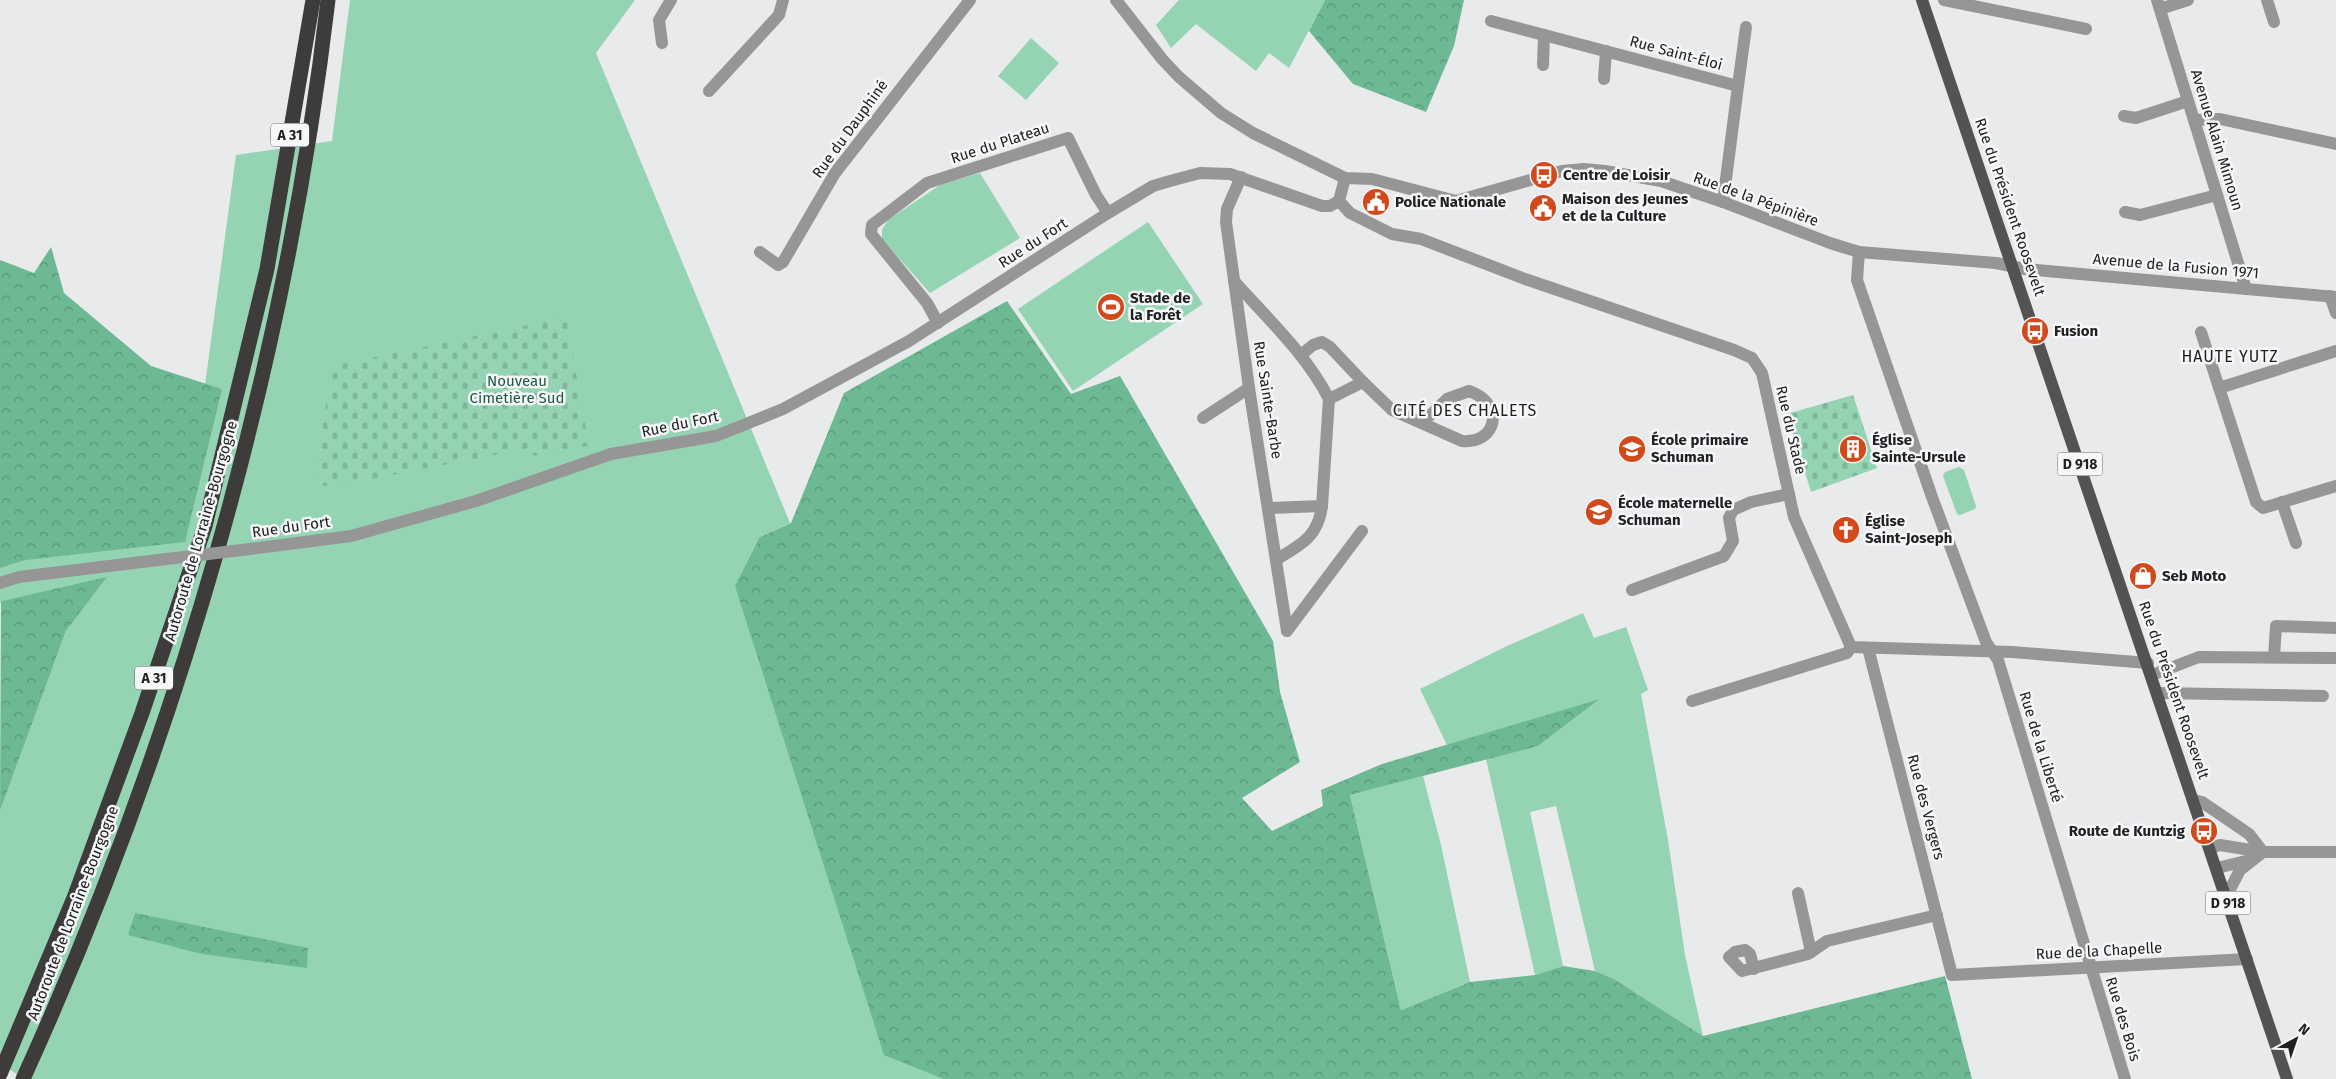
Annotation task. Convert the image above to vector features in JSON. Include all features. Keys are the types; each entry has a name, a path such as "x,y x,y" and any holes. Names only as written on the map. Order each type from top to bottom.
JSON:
{"highway":[{"name":"Autoroute de Lorraine-Bourgogne","path":"0,1074 74,898 142,713 205,526 267,270 312,0"},
{"name":"Autoroute de Lorraine-Bourgogne","path":"23,1079 82,942 122,837 166,713 208,578 258,390 285,272 306,156 328,0"},
{"path":"0,1048 74,898"}],"main road":[{"name":"Rue du Président Roosevelt","path":"1923,0 2287,1079"}],"street":[{"path":"662,43 659,20 671,0"},
{"path":"708,91 779,15 783,0"},
{"name":"Rue du Dauphiné","path":"760,252 778,265 783,262 835,173 970,0"},
{"path":"1116,0 1162,59 1221,113 1253,133 1345,178 1339,201"},
{"path":"1944,0 2086,29"},
{"path":"2158,5 2188,0"},
{"path":"2267,0 2274,22"},
{"name":"Avenue Alain Mimoun","path":"2158,5 2246,290"},
{"name":"Rue Saint-Éloi","path":"1492,21 1738,86"},
{"name":"Rue Saint-Éloi","path":"1723,202 1746,27"},
{"path":"1543,65 1544,34"},
{"name":"Rue Saint-Éloi","path":"1604,79 1606,51"},
{"path":"2124,116 2136,118 2188,101"},
{"path":"2194,120 2220,119 2336,144"},
{"name":"Rue du Plateau","path":"938,323 927,303 871,234 872,225 927,183 1068,138 1096,196 1108,213"},
{"name":"Rue de la Pépinière","path":"1345,178 1372,179 1456,201 1544,175 1584,169 1632,175 1661,181 1723,202 1830,244 1859,252 2013,266"},
{"name":"Rue du Fort","path":"0,583 19,577 351,536 476,502 611,454 716,436 783,409 909,341 1153,186 1185,176 1215,172 1241,177 1322,206 1330,206 1339,201"},
{"name":"Rue Sainte-Barbe","path":"1241,177 1227,209 1226,222 1249,388 1287,631 1362,531"},
{"path":"2124,212 2140,216 2217,195"},
{"name":"Rue du Stade","path":"1339,201 1350,213 1392,234 1421,239 1525,279 1734,350 1752,358 1762,373 1794,517 1802,539 1852,647"},
{"name":"Rue de la Liberté","path":"1859,252 1857,280 1932,497 1986,642 1998,660 2091,968"},
{"name":"Avenue de la Fusion 1971","path":"2013,266 2025,269 2246,290 2333,296"},
{"path":"1234,281 1301,355 1313,370 1329,399 1320,518 1313,533 1300,546 1277,559"},
{"path":"2333,296 2336,314"},
{"path":"2201,332 2256,502 2262,508 2336,486"},
{"path":"1301,355 1313,345 1322,342 1330,347 1392,410 1402,416 1423,422 1462,441 1472,442 1481,438 1490,428 1494,416 1490,404 1481,395 1469,391 1447,399 1423,422"},
{"path":"2219,388 2336,351"},
{"path":"1329,399 1363,382"},
{"path":"1204,418 1249,388"},
{"path":"1632,590 1724,556 1733,541 1729,518 1733,510 1751,502 1789,494"},
{"path":"2282,502 2296,543"},
{"path":"1268,508 1322,506"},
{"path":"2274,657 2276,626 2336,628"},
{"path":"1692,701 1847,653 1852,647 1993,651 2150,669 2199,657 2336,658"},
{"name":"Rue des Vergers","path":"1868,648 1952,975"},
{"path":"2158,693 2323,696"},
{"path":"2194,800 2202,802 2250,834 2263,852"},
{"path":"2210,848 2220,845 2263,852 2336,852"},
{"path":"2226,897 2240,870 2250,860 2263,852"},
{"path":"2216,868 2250,860"},
{"path":"1798,893 1811,952"},
{"path":"1754,969 1811,952 1827,942 1937,916"},
{"name":"Rue de la Chapelle","path":"1952,975 2247,959"},
{"name":"Rue des Bois","path":"2091,968 2125,1079"}],"green space":[{"path":"350,0 635,0 596,53 790,523 760,537 884,1054 943,1079 24,1079 0,1063 0,811 66,631 106,578 1,601 0,604 0,568 26,560 222,389 205,385 236,155 332,141"},
{"path":"1179,0 1325,0 1289,68 1269,53 1256,71 1196,24 1171,48 1156,25"},
{"path":"1325,0 1464,0 1454,46 1426,112 1353,84 1309,31"},
{"path":"1031,38 1059,63 1026,100 998,76"},
{"path":"980,173 1020,238 930,293 882,239 882,230 888,220 940,185"},
{"name":"Stade de la Forêt","path":"1148,222 1203,304 1073,391 1018,309"},
{"path":"51,247 64,293 151,366 222,389 185,542 26,560 0,568 0,260 34,273"},
{"path":"1007,301 1071,394 1120,376 1273,641 1280,692 1300,762 1242,798 1272,831 1323,806 1321,790 1382,764 1600,699 1538,746 1350,795 1401,1010 1470,982 1535,975 1563,966 1595,971 1614,979 1703,1036 1945,976 1972,1079 943,1079 884,1055 735,586 760,537 791,523 844,393"},
{"name":"Nouveau Cimetière Sud","path":"566,317 589,446 533,456 530,448 366,480 317,487 318,455 332,366"},
{"path":"1853,395 1877,468 1811,492 1787,414"},
{"path":"1959,467 1964,470 1976,506 1975,509 1960,515 1957,514 1943,476 1945,472"},
{"path":"107,577 66,631 0,811 1,601"},
{"path":"1583,613 1594,638 1626,627 1648,690 1641,694 1668,840 1685,955 1703,1036 1614,979 1595,971 1556,806 1530,812 1563,966 1535,975 1486,759 1538,746 1599,700 1447,745 1420,689 1509,645"},
{"path":"1423,776 1441,845 1470,982 1401,1010 1350,795"},
{"path":"135,913 308,948 307,968 202,954 128,935"}],"place":[{"name":"Centre de Loisir","path":"1544,175"},
{"name":"Police Nationale","path":"1376,202"},
{"name":"Maison des Jeunes et de la Culture","path":"1543,208"},
{"name":"Stade de la Forêt","path":"1111,307"},
{"name":"Fusion","path":"2035,331"},
{"name":"École primaire Schuman","path":"1632,449"},
{"name":"Église Sainte-Ursule","path":"1853,449"},
{"name":"École maternelle Schuman","path":"1599,512"},
{"name":"Église Saint-Joseph","path":"1846,530"},
{"name":"Seb Moto","path":"2143,576"},
{"name":"Route de Kuntzig","path":"2204,831"}],"district":[{"name":"HAUTE YUTZ","path":"2230,356"},
{"name":"CITÉ DES CHALETS","path":"1465,410"}]}
